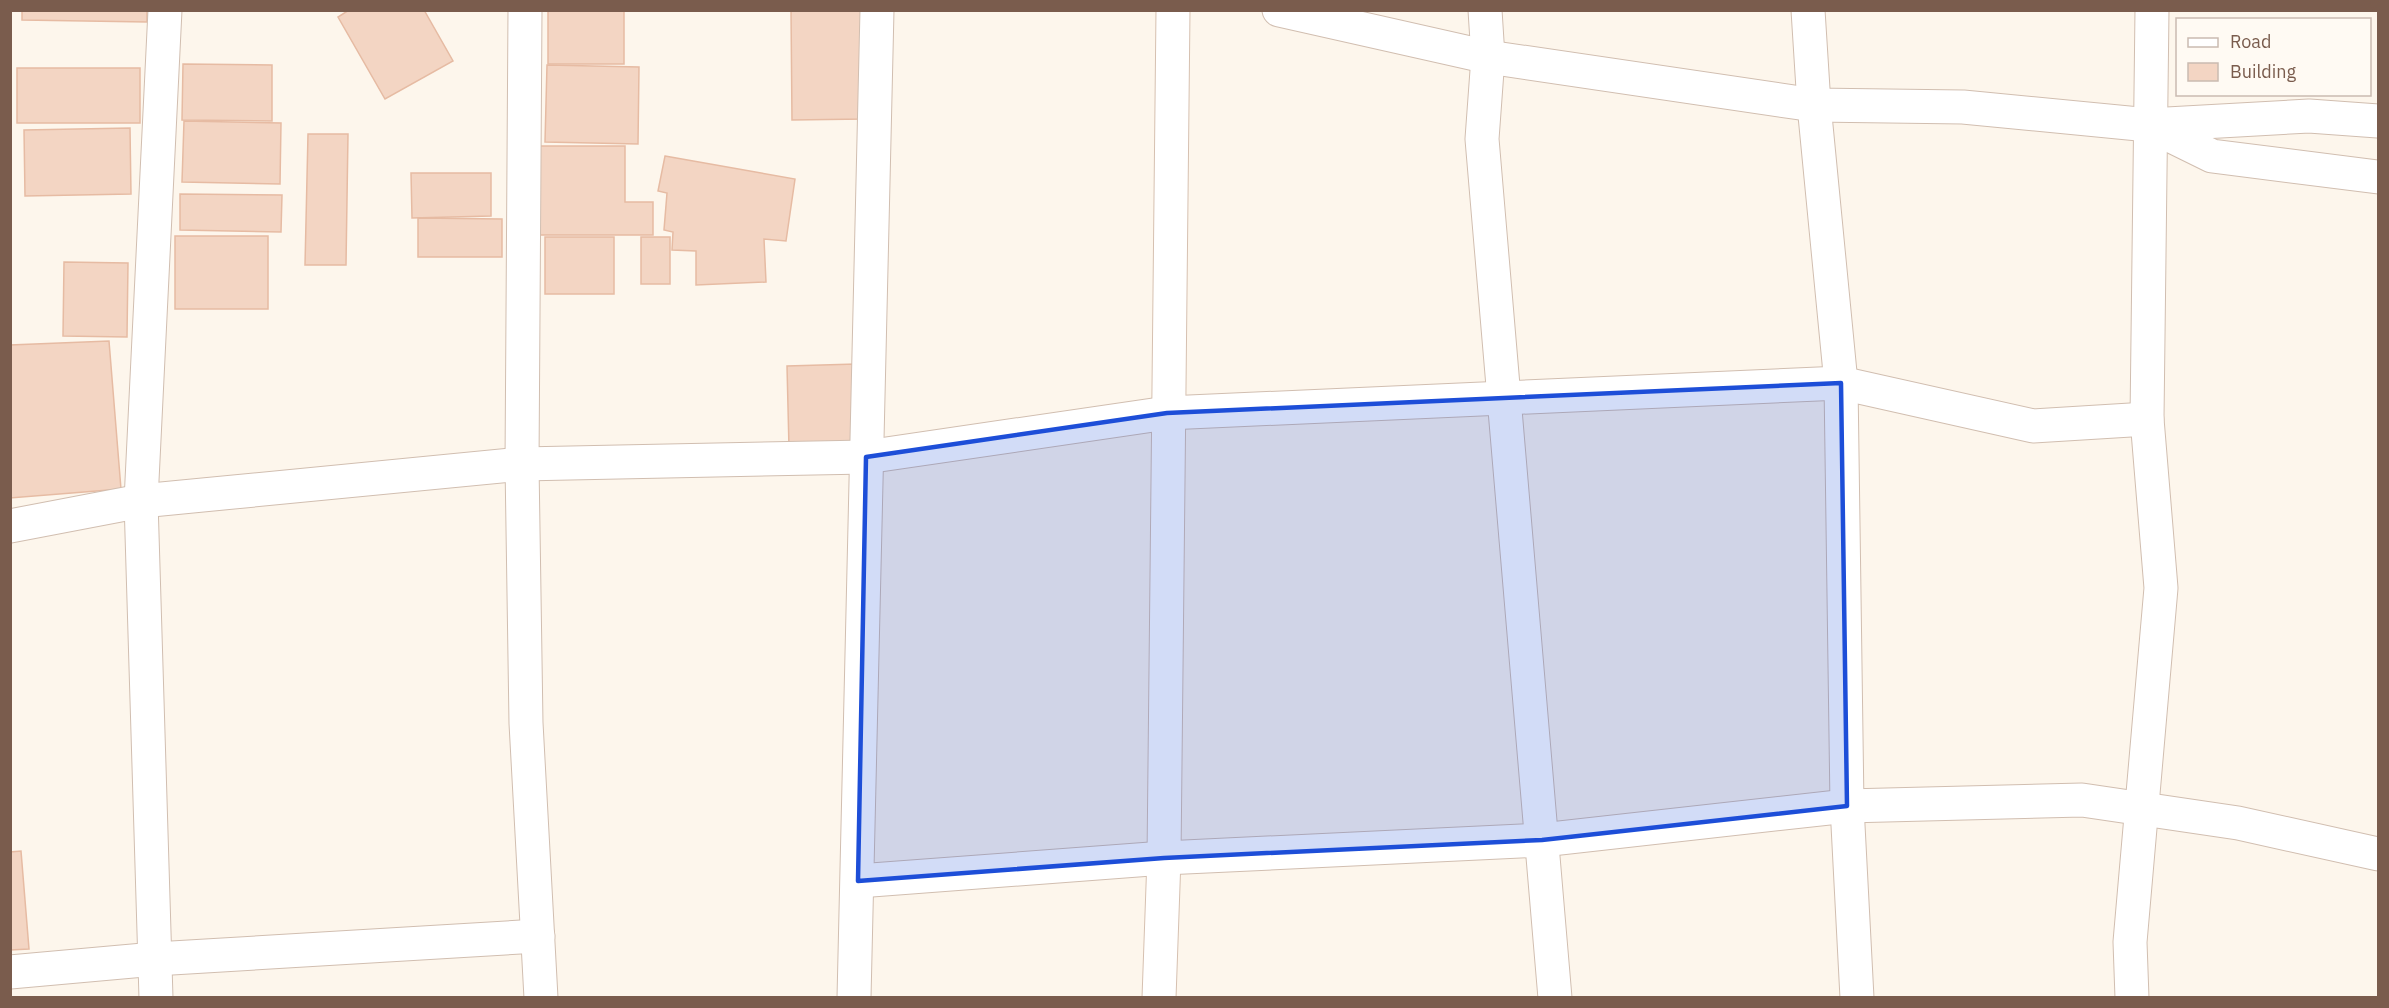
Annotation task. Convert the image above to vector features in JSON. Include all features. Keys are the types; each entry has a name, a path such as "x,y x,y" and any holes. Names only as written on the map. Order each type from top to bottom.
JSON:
{"street":[{"path":"156,998 141,501 165,10"},
{"path":"525,10 522,464 526,723 541,998"},
{"path":"854,998 877,10"},
{"path":"1160,998 1164,858 1173,10"},
{"path":"1279,10 1488,57 1814,105 1962,107 2149,125 2308,116 2379,121"},
{"path":"1485,10 1488,57 1482,139 1555,998"},
{"path":"1808,10 1814,105 1841,383 1847,806 1857,998"},
{"path":"2132,998 2130,942 2161,588 2147,419 2152,10"},
{"path":"2149,125 2212,156 2379,177"},
{"path":"10,526 141,501 522,464 866,458 1167,413 1505,400 1841,383 2033,426 2147,419"},
{"path":"858,882 1164,858 1542,840 1847,806 2082,800 2238,823 2379,854"},
{"path":"10,972 155,959 538,936"}],"highlighted area":[{"path":"1841,383 1847,806 1542,840 1164,858 858,881 866,457 1167,413"}],"building":[{"path":"22,10 147,10 147,22 22,20"},
{"path":"349,10 424,10 453,61 385,99 338,17"},
{"path":"548,10 624,10 624,64 548,64"},
{"path":"791,10 862,10 864,119 792,120"},
{"path":"183,64 272,65 272,121 182,120"},
{"path":"547,65 639,67 638,144 545,142"},
{"path":"17,68 140,68 140,123 17,123"},
{"path":"184,121 281,123 280,184 182,182"},
{"path":"130,128 131,194 25,196 24,130"},
{"path":"308,134 348,134 346,265 305,265"},
{"path":"539,146 625,146 625,202 653,202 653,235 539,235"},
{"path":"665,156 795,179 786,241 764,239 766,282 696,285 696,251 672,250 673,232 664,230 667,193 658,191"},
{"path":"411,173 491,173 491,216 412,218"},
{"path":"180,194 282,195 281,232 180,230"},
{"path":"418,218 502,219 502,257 418,257"},
{"path":"175,236 268,236 268,309 175,309"},
{"path":"545,237 614,237 614,294 545,294"},
{"path":"641,237 670,237 670,284 641,284"},
{"path":"64,262 128,263 127,337 63,336"},
{"path":"109,341 121,489 10,498 10,345"},
{"path":"856,364 858,446 789,448 787,366"},
{"path":"21,851 29,949 10,950 10,852"}]}
